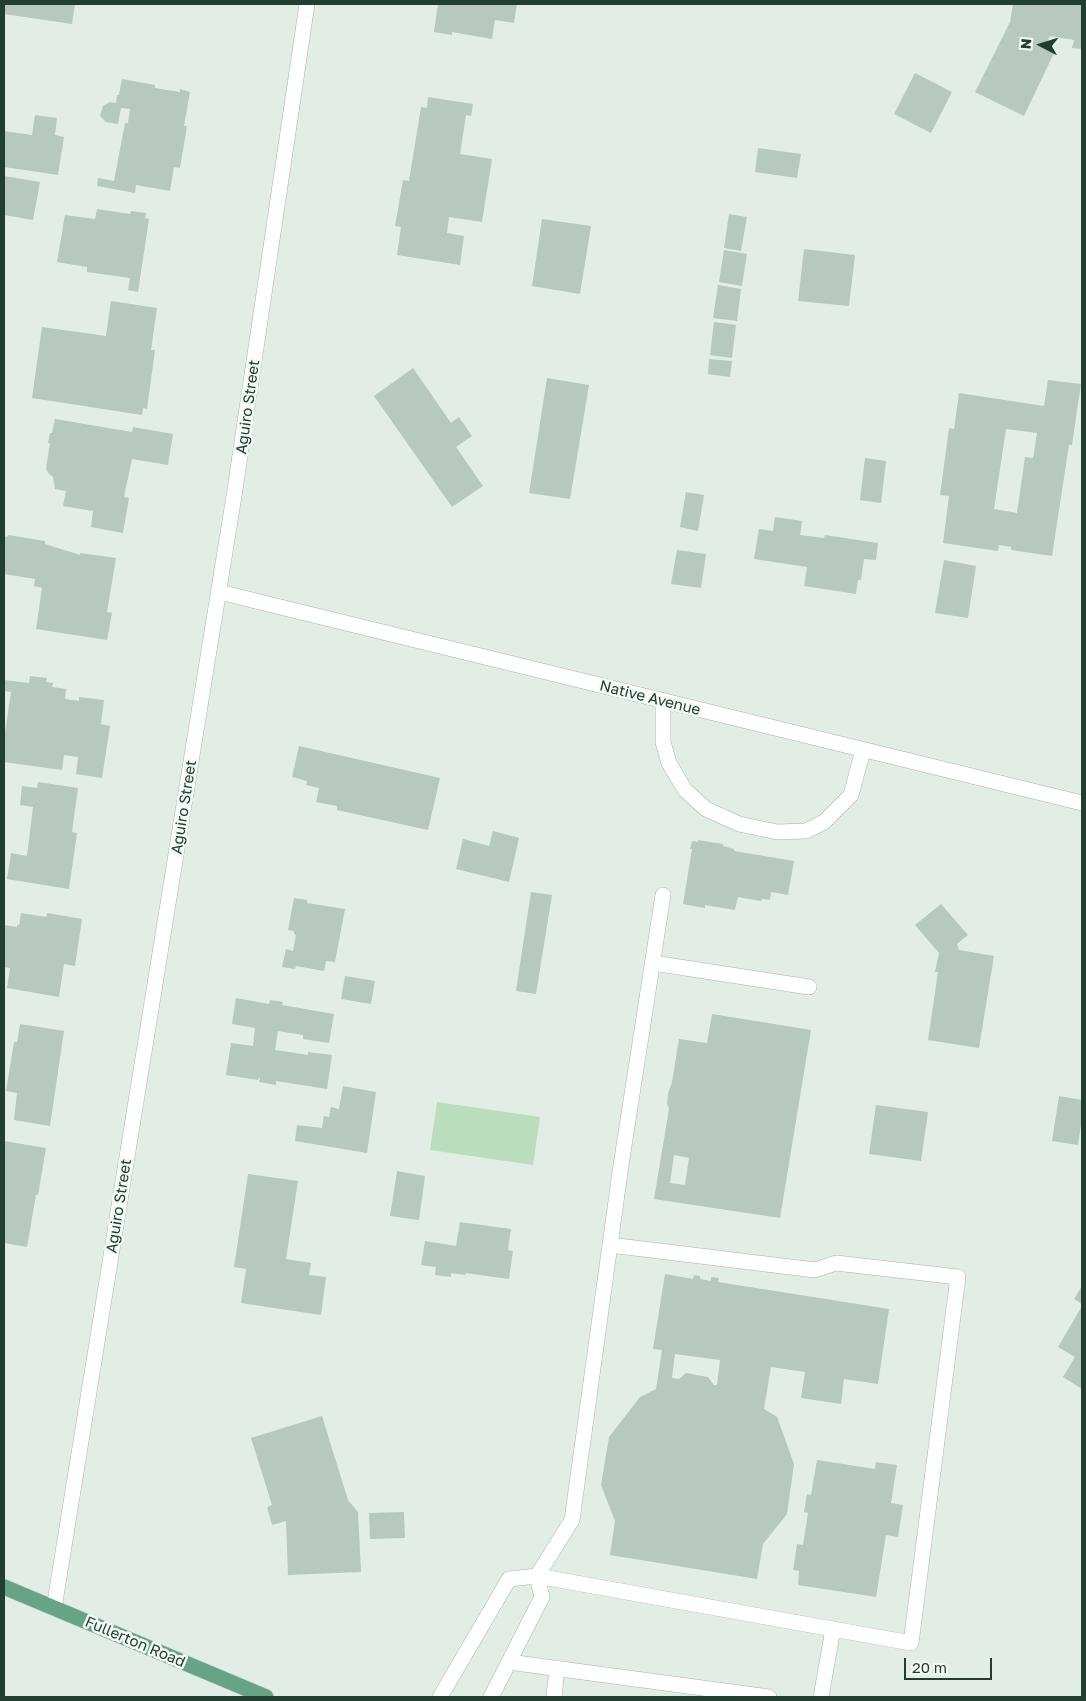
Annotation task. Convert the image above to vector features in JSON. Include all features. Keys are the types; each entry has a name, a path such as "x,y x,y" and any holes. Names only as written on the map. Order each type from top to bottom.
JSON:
{"main road":[{"name":"Fullerton Road","path":"4,1587 266,1697"}],"street":[{"name":"Aguiro Street","path":"54,1608 236,486 308,4"},
{"name":"Native Avenue","path":"219,592 1082,803"},
{"path":"663,701 663,742 669,763 685,790 706,809 739,824 777,832 806,831 824,822 851,795 863,750"},
{"path":"491,1697 542,1597 537,1576 572,1520 621,1165 664,895"},
{"path":"653,963 809,988"},
{"path":"440,1697 509,1579 537,1576 911,1643 958,1277 836,1264 815,1270 610,1245"},
{"path":"820,1697 833,1629"},
{"path":"509,1662 769,1697"},
{"path":"554,1697 557,1668"}],"green space":[{"path":"437,1102 540,1117 533,1165 430,1150"}],"building":[{"path":"5,4 75,4 72,24 4,14"},
{"path":"438,4 517,4 514,23 495,20 492,39 452,32 452,35 434,32"},
{"path":"1013,4 1082,4 1082,49 1072,48 1074,40 1050,36 1044,48 1054,53 1024,116 975,92 1010,22"},
{"path":"915,73 952,92 931,133 894,114"},
{"path":"122,79 155,85 155,88 180,92 180,89 190,92 184,126 187,126 180,168 174,167 170,191 136,185 135,193 97,186 98,178 114,181 125,123 128,123 130,109 121,108 118,124 106,122 100,116 103,106 110,102 116,103"},
{"path":"428,97 473,104 471,116 466,115 460,154 492,159 482,222 449,217 447,233 464,236 460,265 397,255 401,227 395,226 403,180 409,181 421,107 427,108"},
{"path":"35,115 57,118 55,135 64,137 58,175 4,167 4,131 32,135"},
{"path":"758,148 801,154 797,178 755,172"},
{"path":"4,176 40,182 33,220 4,215"},
{"path":"97,209 130,214 131,211 146,213 145,218 149,219 138,292 128,290 130,278 87,272 87,267 57,262 65,215 95,219"},
{"path":"729,214 747,217 741,251 724,248"},
{"path":"542,219 591,226 580,294 532,286"},
{"path":"804,249 855,255 849,306 798,301"},
{"path":"724,250 747,254 742,286 719,282"},
{"path":"718,285 741,289 737,321 713,318"},
{"path":"111,301 157,308 151,350 155,350 147,409 143,408 142,415 32,398 42,327 106,336"},
{"path":"714,322 736,325 732,358 710,355"},
{"path":"709,359 732,361 730,377 708,374"},
{"path":"413,368 451,423 459,417 472,436 456,447 483,486 452,507 374,396"},
{"path":"547,378 589,385 570,499 529,493"},
{"path":"1048,380 1081,384 1072,445 1069,445 1052,556 1011,550 1011,547 999,545 998,551 943,543 949,496 940,495 949,428 954,429 959,393 1044,406","holes":["1006,429 1037,433 1033,458 1025,457 1017,513 994,509"]},
{"path":"55,419 132,432 133,427 173,434 168,465 132,459 124,497 129,498 123,533 91,527 93,511 63,506 66,491 55,489 53,477 46,469 50,443 48,443"},
{"path":"865,458 886,461 881,503 860,500"},
{"path":"686,492 704,495 698,531 680,527"},
{"path":"775,517 802,521 800,535 824,538 825,535 878,543 876,560 864,559 861,580 858,580 856,594 804,586 807,567 754,559 759,529 773,531"},
{"path":"8,535 45,541 45,544 80,555 80,553 116,558 107,612 112,613 107,640 36,629 42,588 34,586 35,579 4,574 4,536 7,537"},
{"path":"677,550 706,554 701,588 671,584"},
{"path":"944,560 976,566 968,618 935,613"},
{"path":"30,676 47,678 46,682 53,683 52,687 66,689 65,699 79,701 79,697 104,700 101,724 110,726 102,778 76,774 78,757 64,755 62,770 4,762 4,731 11,692 4,691 4,680 29,683"},
{"path":"299,746 440,778 428,830 337,810 337,806 316,802 319,788 306,785 307,781 292,777"},
{"path":"38,782 78,788 72,832 77,833 69,889 7,879 11,853 27,856 33,807 20,805 22,786 37,788"},
{"path":"493,831 519,838 509,882 456,869 463,839 489,846"},
{"path":"698,840 723,844 723,846 734,849 734,851 794,861 788,895 771,892 770,900 762,899 761,901 738,897 735,910 705,905 705,908 683,904 692,849 690,849 692,841 698,842"},
{"path":"531,892 552,895 536,994 516,991"},
{"path":"294,898 307,900 307,903 345,909 335,962 326,961 324,971 296,966 295,969 282,967 286,949 293,951 296,935 294,931 288,930"},
{"path":"941,904 968,935 957,944 959,950 994,956 979,1048 928,1040 938,972 935,972 939,953 915,925"},
{"path":"21,913 46,917 47,913 82,919 75,966 64,964 59,997 7,988 10,968 4,967 4,925 17,927"},
{"path":"345,976 375,981 371,1004 341,999"},
{"path":"236,998 269,1004 270,1000 283,1002 282,1005 334,1014 329,1043 303,1039 303,1035 278,1031 275,1050 308,1055 308,1052 332,1055 327,1089 276,1081 276,1085 259,1082 259,1077 258,1080 226,1075 231,1043 253,1046 255,1028 232,1024"},
{"path":"712,1014 811,1030 780,1218 654,1199 669,1109 667,1104 668,1094 672,1082 679,1039 707,1043","holes":["674,1155 689,1158 685,1185 670,1183"]},
{"path":"20,1024 64,1031 50,1126 14,1120 17,1093 6,1091 14,1042 17,1042"},
{"path":"343,1086 376,1092 367,1153 295,1141 297,1125 322,1128 324,1116 329,1117 331,1107 339,1109"},
{"path":"1059,1096 1082,1100 1082,1118 1078,1145 1052,1141"},
{"path":"876,1105 928,1112 921,1161 869,1154"},
{"path":"4,1141 46,1148 27,1247 4,1243"},
{"path":"397,1171 425,1176 419,1220 390,1216"},
{"path":"248,1174 298,1181 286,1259 311,1263 309,1275 326,1277 321,1315 241,1303 246,1269 234,1267"},
{"path":"460,1222 511,1229 508,1250 513,1251 509,1279 466,1273 465,1275 451,1273 451,1277 435,1275 436,1267 421,1265 425,1241 456,1246"},
{"path":"665,1274 693,1279 694,1275 700,1276 700,1279 711,1281 711,1277 719,1278 718,1282 889,1309 878,1384 844,1379 841,1404 801,1398 805,1372 771,1367 764,1409 777,1417 794,1464 787,1514 763,1544 757,1579 610,1555 615,1521 601,1485 609,1437 640,1397 656,1389 662,1350 653,1349","holes":["675,1354 720,1360 717,1385 714,1385 708,1377 686,1373 679,1379 672,1378"]},
{"path":"1082,1286 1082,1304 1074,1299"},
{"path":"1082,1306 1082,1389 1063,1377 1075,1357 1058,1347"},
{"path":"322,1416 348,1500 358,1512 361,1572 288,1575 286,1521 272,1525 267,1507 272,1505 251,1438"},
{"path":"817,1460 875,1469 876,1462 897,1465 891,1503 903,1505 898,1537 886,1535 876,1597 798,1585 799,1571 793,1570 797,1544 803,1545 808,1513 804,1512 807,1494 811,1495"},
{"path":"404,1512 405,1538 370,1539 369,1513"}]}
